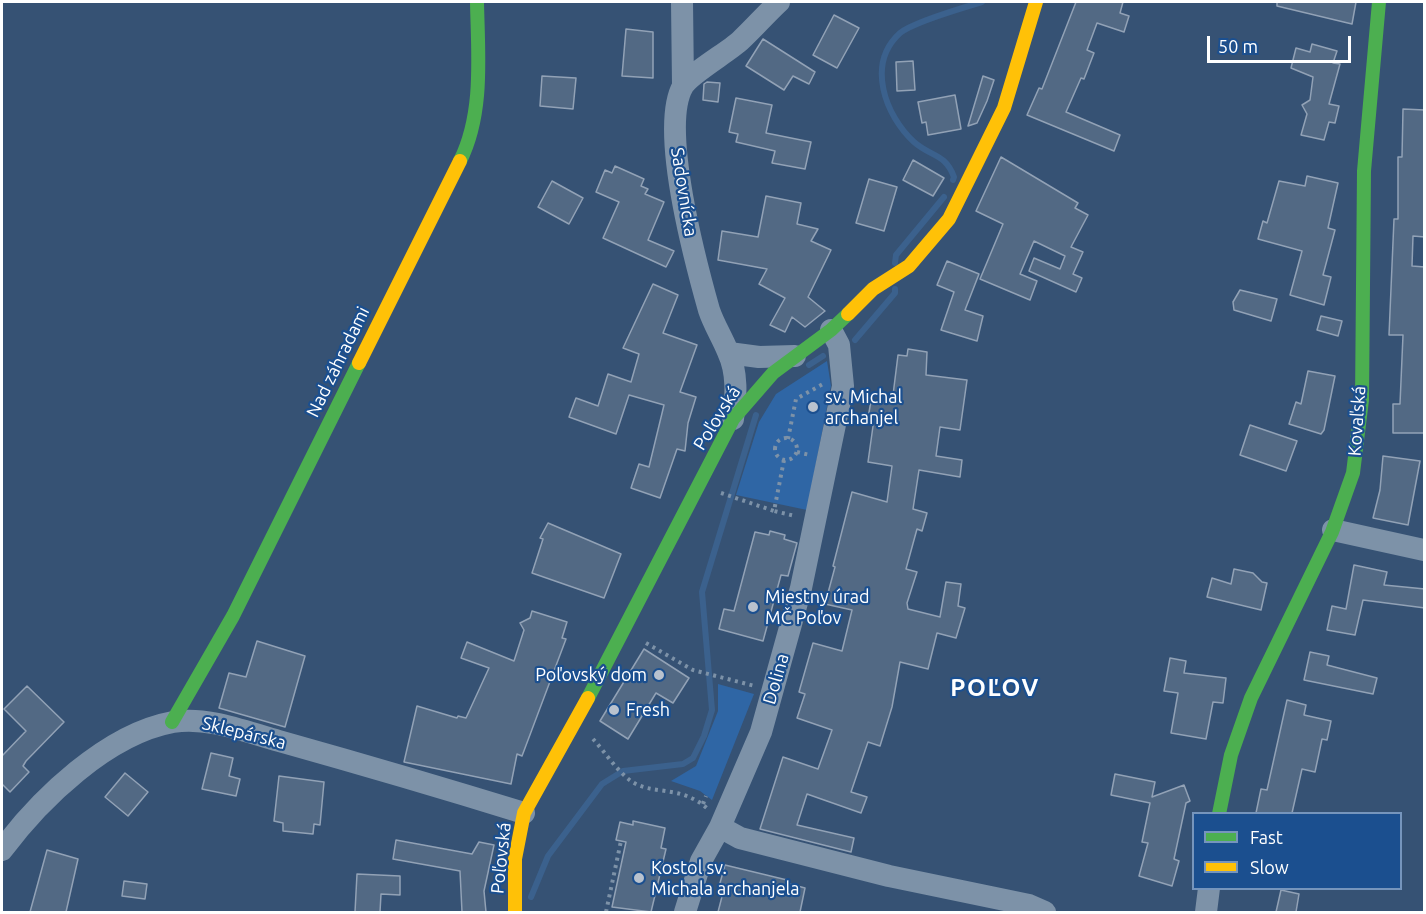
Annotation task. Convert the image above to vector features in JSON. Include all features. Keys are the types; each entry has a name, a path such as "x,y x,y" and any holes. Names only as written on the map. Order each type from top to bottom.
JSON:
{"street":[{"name":"Nad záhradami","path":"172,722 232,616 468,147 476,120 479,91 477,2"},
{"name":"Sadovnícka","path":"682,2 683,85 675,120 676,167 709,309 717,331 729,353 736,387 733,419"},
{"path":"683,85 740,41 779,2"},
{"name":"Poľovská","path":"514,912 515,859 524,813 624,630 733,419 760,385 831,330 859,301 909,266 949,219 967,187 1004,108 1036,2"},
{"name":"Kovaľská","path":"1219,812 1236,745 1261,672 1333,530 1348,495 1359,430 1365,131 1367,89 1379,2"},
{"name":"Dolina","path":"686,912 701,861 722,822 761,732 801,588 842,398 843,373 839,345 831,330"},
{"path":"729,353 759,357 795,356"},
{"path":"1333,530 1425,550"},
{"name":"Sklepárska","path":"2,850 17,830 85,763 126,738 172,722 193,720 352,761 524,813"},
{"path":"722,822 740,837 889,876 1029,905 1045,912"},
{"path":"1206,912 1209,890"}],"path":[{"path":"788,438 796,399 843,373"},
{"path":"788,438 796,445 797,452 791,459 784,460 778,456 775,449 780,440 788,438"},
{"path":"774,511 784,460"},
{"path":"725,495 774,511 816,520"},
{"path":"624,630 693,670 772,691"},
{"path":"727,687 728,680"},
{"path":"612,759 631,781 643,786 678,791 703,804 722,822"},
{"path":"703,804 706,796"},
{"path":"606,912 621,841"}],"shaded area":[{"path":"827,361 831,386 807,510 736,495 759,422 776,394"},
{"path":"718,684 754,694 712,800 700,791 671,781 696,766 718,711"}],"building":[{"path":"1076,2 1123,2 1120,13 1129,16 1124,32 1097,23 1087,50 1094,53 1084,79 1081,78 1066,112 1120,135 1114,151 1027,115 1039,88 1042,89"},
{"path":"1277,2 1356,2 1352,24 1277,6"},
{"path":"834,15 859,28 837,68 813,55"},
{"path":"626,29 653,32 653,78 622,76"},
{"path":"763,39 815,72 809,84 793,76 784,90 746,66"},
{"path":"1312,44 1337,51 1333,63 1340,64 1329,104 1339,106 1335,123 1329,122 1324,140 1301,135 1307,114 1302,105 1310,100 1313,77 1291,68 1296,48 1310,52"},
{"path":"913,61 915,90 897,91 896,62"},
{"path":"542,76 576,78 573,109 540,106"},
{"path":"983,76 994,80 977,123 968,126"},
{"path":"707,82 720,83 718,102 703,100 704,84"},
{"path":"955,95 961,129 928,135 926,122 922,123 918,102"},
{"path":"736,98 772,105 766,133 811,142 805,169 772,163 775,151 736,142 738,134 729,132"},
{"path":"1403,109 1425,110 1425,237 1413,236 1412,266 1425,267 1425,433 1393,433 1393,404 1400,404 1403,335 1389,335 1394,219 1398,219 1398,157 1402,157"},
{"path":"1001,157 1078,203 1075,208 1088,215 1071,247 1083,252 1073,274 1082,278 1076,292 1029,271 1034,258 1060,269 1065,256 1034,241 1020,274 1037,281 1030,300 980,279 1003,224 976,211"},
{"path":"913,160 944,178 933,196 903,180"},
{"path":"615,166 644,179 641,186 648,189 645,194 664,202 648,240 674,251 666,267 603,238 619,202 596,192 605,170 612,173"},
{"path":"1307,176 1338,183 1328,228 1335,230 1323,275 1331,277 1324,305 1290,295 1302,251 1258,239 1263,221 1267,223 1279,181 1305,186"},
{"path":"869,179 897,187 884,231 856,223"},
{"path":"552,181 583,198 569,224 538,207"},
{"path":"766,196 801,203 797,224 818,229 811,241 831,250 808,297 825,311 805,327 792,317 785,332 770,325 785,298 759,284 767,269 718,260 722,231 758,237"},
{"path":"947,261 979,274 965,310 983,316 977,341 941,330 954,292 937,285"},
{"path":"653,284 678,295 663,333 697,345 680,392 696,397 688,423 685,451 677,449 660,498 631,488 639,464 649,467 664,405 629,395 616,434 569,417 576,398 598,406 608,374 631,382 639,354 623,348"},
{"path":"1240,290 1277,299 1271,321 1234,310 1233,302"},
{"path":"1321,316 1342,321 1338,336 1317,330"},
{"path":"908,349 927,352 926,375 967,380 960,430 940,427 936,456 962,460 960,477 919,470 913,509 927,513 922,531 917,529 906,569 917,572 907,603 908,609 940,617 946,582 961,584 958,606 965,608 956,638 937,633 928,669 900,662 892,707 880,746 868,742 851,792 867,797 861,813 807,794 797,825 854,838 851,852 760,829 783,757 818,769 832,730 797,718 805,694 799,692 813,643 842,651 852,610 825,604 835,567 833,566 852,492 887,502 892,466 868,462 874,419 868,418 871,401 892,403 898,355 907,356"},
{"path":"1308,371 1335,376 1324,430 1321,434 1289,424 1296,402 1301,404"},
{"path":"1250,425 1297,441 1286,471 1240,455"},
{"path":"1383,456 1420,461 1408,525 1373,518 1380,490"},
{"path":"548,523 621,554 604,598 532,573 543,539 540,538"},
{"path":"770,531 785,535 784,539 797,543 788,576 781,575 763,641 719,629 724,609 734,611 755,532 769,535"},
{"path":"1354,565 1387,572 1384,585 1425,589 1425,608 1363,600 1355,635 1327,630 1332,606 1346,609"},
{"path":"1234,569 1253,573 1262,582 1267,583 1261,610 1207,597 1212,578 1231,584"},
{"path":"532,611 567,622 562,638 566,639 522,756 517,754 511,784 404,762 417,706 457,718 458,716 466,718 489,668 461,658 467,642 514,661 524,630 520,623 530,618"},
{"path":"257,641 305,656 285,727 219,708 229,673 246,677"},
{"path":"644,649 689,678 673,703 656,693 628,739 600,721"},
{"path":"1310,652 1329,656 1327,665 1377,678 1373,694 1304,680"},
{"path":"1170,658 1186,661 1184,673 1226,678 1223,703 1213,702 1206,739 1171,733 1178,693 1164,691"},
{"path":"27,686 64,722 26,761 23,766 29,772 10,792 2,784 2,756 26,731 4,709"},
{"path":"1287,700 1306,705 1304,715 1331,721 1327,740 1322,739 1315,772 1302,769 1292,812 1256,812 1261,789 1267,790"},
{"path":"211,753 233,758 229,776 240,779 236,796 202,789"},
{"path":"125,773 148,792 128,816 105,797"},
{"path":"1115,774 1155,782 1152,797 1184,785 1190,801 1186,803 1174,859 1179,861 1172,886 1139,876 1148,843 1142,842 1150,803 1111,795"},
{"path":"279,776 324,782 320,825 314,824 313,834 283,831 283,823 274,821"},
{"name":"Kostol sv. Michala archanjela","path":"633,821 665,828 661,848 666,849 651,912 612,907 626,842 616,840 620,822 633,825"},
{"path":"396,840 472,854 479,842 494,845 484,891 486,912 462,912 460,871 393,859"},
{"path":"47,850 78,859 66,912 30,912"},
{"path":"725,865 787,880 786,883 805,888 800,912 718,912 725,885 720,883"},
{"path":"357,874 400,876 400,895 381,894 380,912 355,912"},
{"path":"124,881 147,884 145,899 122,896"},
{"path":"1281,890 1299,894 1296,912 1276,912"}],"waterway":[{"path":"953,180 950,169 942,159 914,142 895,118 883,89 884,59 890,45 906,29 982,2"},
{"path":"895,263 896,255 944,197"},
{"path":"855,340 895,293 895,289"},
{"path":"809,365 823,356"},
{"path":"531,897 548,856 602,784 623,771 683,764 693,758 704,736 712,710 702,592 756,415"}],"traffic: fast":[{"path":"460,161 468,143 476,104 477,2"},
{"path":"1219,812 1231,755 1251,698 1332,532 1353,473 1362,400 1364,171 1379,2"},
{"path":"588,698 733,419 773,373 831,330 848,314"},
{"path":"172,722 233,616 359,363"}],"traffic: slow":[{"path":"848,314 873,289 909,266 949,219 1004,108 1036,2"},
{"path":"359,363 460,161"},
{"path":"515,912 515,859 524,813 588,698"}],"place":[{"name":"sv. Michal archanjel","path":"813,407"},
{"name":"Miestny úrad MČ Poľov","path":"753,607"},
{"name":"Poľovský dom","path":"659,675"},
{"name":"Fresh","path":"614,710"},
{"name":"Kostol sv. Michala archanjela","path":"639,878"}],"district":[{"name":"POĽOV","path":"995,688"}]}
